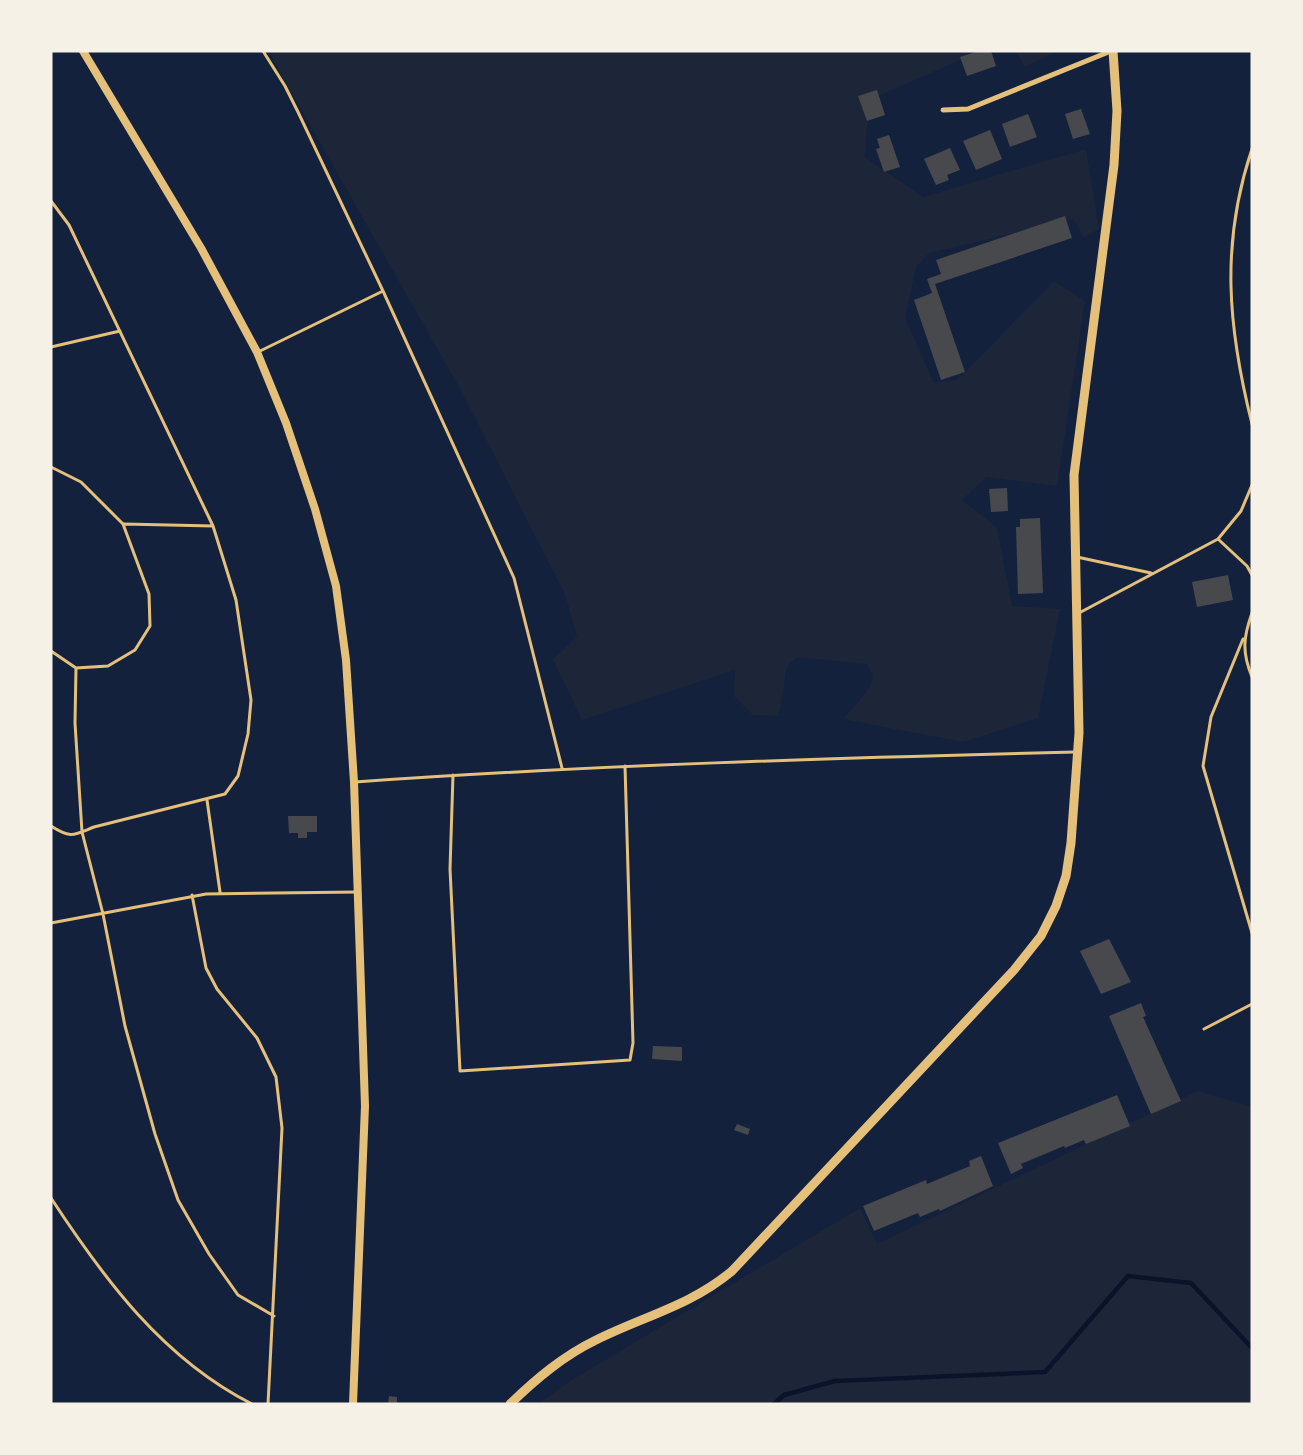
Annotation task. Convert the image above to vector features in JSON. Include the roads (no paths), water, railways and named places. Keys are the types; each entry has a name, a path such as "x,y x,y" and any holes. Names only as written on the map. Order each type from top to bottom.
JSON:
{"main road":[{"path":"510,1404 546,1372 575,1352 613,1332 678,1306 701,1293 732,1271 1021,962 1044,931 1056,906 1065,881 1072,843 1078,752 1074,475 1114,165 1117,111 1112,51"}],"street":[{"path":"84,51 201,248 257,352 283,414 323,534 336,586 344,642 354,782 364,1137 353,1404"},
{"path":"943,110 968,109 1112,51"}],"lane":[{"path":"262,51 285,86 298,112 383,291 514,578 562,768"},
{"path":"1252,149 1242,178 1231,238 1229,285 1232,329 1252,424"},
{"path":"51,201 69,224 213,526 236,600 251,700 248,734 238,776 225,794 207,800 94,826 82,832 65,835 51,826"},
{"path":"257,352 383,291"},
{"path":"51,347 120,331"},
{"path":"51,467 81,482 123,524 149,594 150,626 135,650 108,666 76,668 51,651"},
{"path":"1076,614 1218,538 1241,511 1252,485"},
{"path":"123,524 213,526"},
{"path":"1218,538 1247,566 1252,575"},
{"path":"1075,556 1152,573"},
{"path":"1252,614 1210,717 1203,766 1252,933"},
{"path":"1243,639 1247,666 1252,677"},
{"path":"76,668 75,723 82,832 103,914 125,1026 155,1134 178,1200 209,1254 238,1295 274,1316"},
{"path":"354,782 562,768 825,758 1078,752"},
{"path":"453,775 450,870 460,1071 630,1060 633,1043 625,766"},
{"path":"207,800 220,892"},
{"path":"51,923 220,892 358,892"},
{"path":"192,896 210,975 216,989 256,1038 276,1078 282,1128 274,1316 268,1404"},
{"path":"1204,1029 1252,1004"},
{"path":"51,1198 88,1256 134,1312 192,1366 252,1404"}],"waterway":[{"path":"774,1404 784,1395 835,1381 1045,1372 1128,1276 1191,1283 1252,1348"}]}
